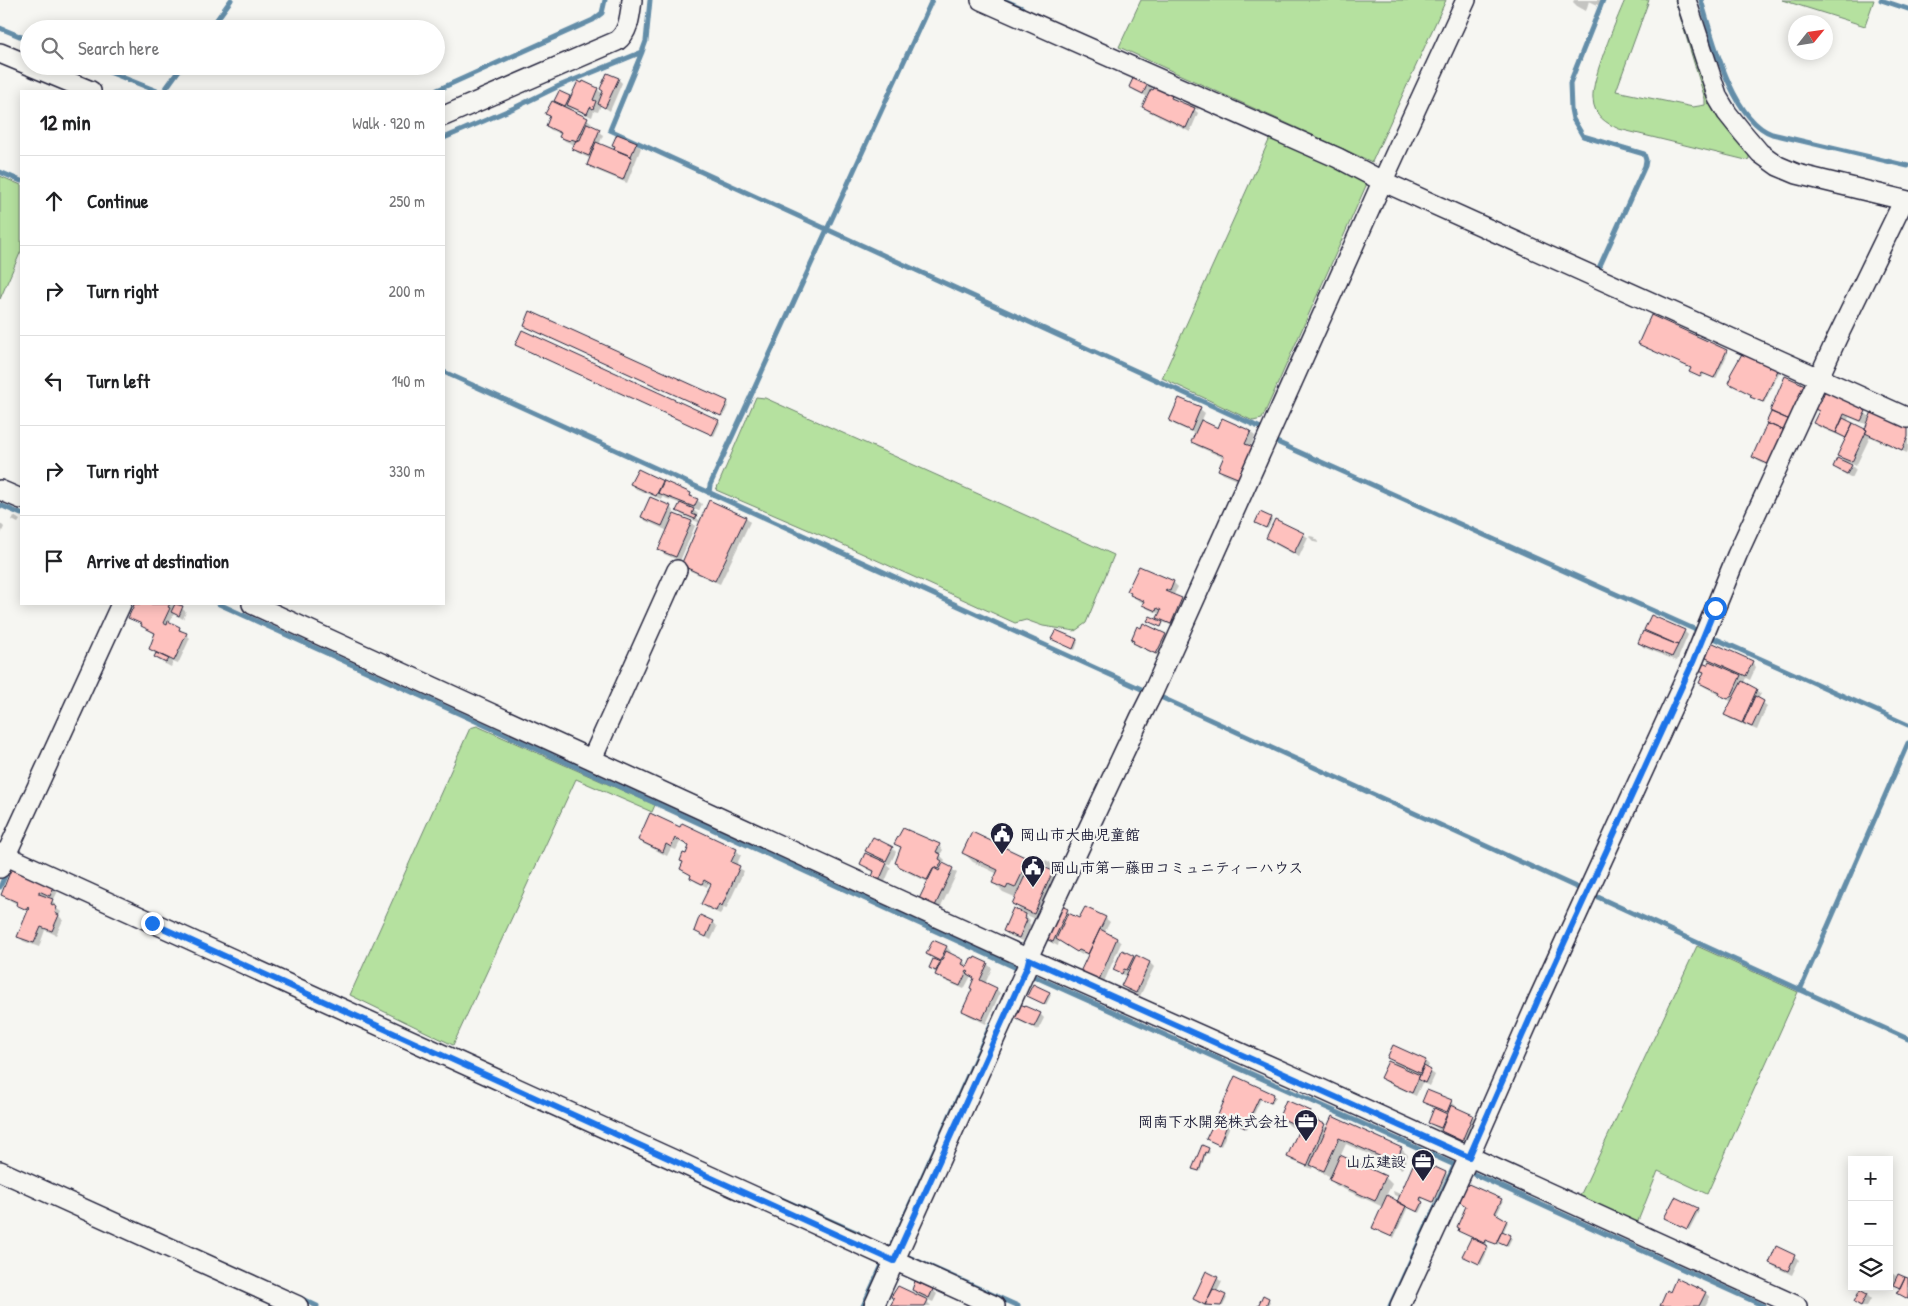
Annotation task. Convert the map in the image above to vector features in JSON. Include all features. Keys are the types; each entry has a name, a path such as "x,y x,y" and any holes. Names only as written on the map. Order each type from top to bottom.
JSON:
{"street":[{"path":"445,116 617,41 622,37 627,28 632,0"},
{"path":"981,0 1381,176 1818,373 1908,418"},
{"path":"874,1306 1026,968 1032,949 1152,694 1268,438 1381,176 1466,0"},
{"path":"1400,1306 1705,633 1737,555 1818,373 1902,209 1797,174 1778,166 1760,153 1727,113 1718,98 1686,0"},
{"path":"0,53 20,62"},
{"path":"52,75 89,90"},
{"path":"0,490 20,499"},
{"path":"592,759 677,570"},
{"path":"121,605 5,855 897,1254 995,1306"},
{"path":"254,605 592,759 1026,968 1465,1166 1796,1306"},
{"path":"0,1171 298,1306"}],"green space":[{"path":"1141,0 1446,0 1372,162 1119,47"},
{"path":"1625,0 1649,0 1616,91 1693,107 1705,105 1705,99 1675,0 1678,0 1749,154 1749,159 1746,160 1619,129 1605,121 1598,114 1594,105 1593,90 1605,50"},
{"path":"1782,0 1874,0 1865,26"},
{"path":"1271,136 1369,179 1262,419 1253,421 1162,378"},
{"path":"0,176 20,185 20,253 0,299"},
{"path":"756,397 765,398 1114,555 1086,623 1075,631 1043,626 1026,620 1015,623 839,543 716,490"},
{"path":"477,726 655,805 652,812 576,779 453,1045 350,995 470,728"},
{"path":"1697,946 1798,992 1707,1194 1658,1171 1636,1226 1580,1196"}],"building":[{"path":"607,73 619,78 605,108 598,104 603,91 600,89"},
{"path":"1135,74 1149,81 1143,94 1129,87"},
{"path":"578,81 582,83 583,81 598,88 593,100 596,101 593,109 590,107 587,114 567,105"},
{"path":"1155,87 1172,95 1171,98 1195,108 1186,128 1142,107 1151,89 1153,90"},
{"path":"559,91 570,96 565,106 554,101"},
{"path":"552,101 588,118 577,141 571,139 570,141 559,137 561,133 546,126 550,116 545,114"},
{"path":"587,123 600,129 589,156 572,149 576,140 580,140"},
{"path":"617,134 637,142 631,156 614,149 615,146 612,145"},
{"path":"596,142 632,157 623,180 587,165"},
{"path":"530,311 728,401 721,416 524,326"},
{"path":"1651,315 1727,350 1714,378 1702,373 1700,377 1689,372 1691,368 1638,344"},
{"path":"522,330 719,420 712,435 515,345"},
{"path":"1743,352 1779,368 1763,402 1750,397 1752,395 1728,383 1730,375"},
{"path":"1785,376 1805,385 1790,420 1770,411"},
{"path":"1826,388 1860,404 1859,407 1866,411 1861,421 1844,414 1836,433 1813,423 1819,411 1813,408 1817,400 1821,401"},
{"path":"1179,398 1201,407 1191,431 1169,421"},
{"path":"1873,409 1908,425 1908,437 1902,450 1865,433"},
{"path":"1771,412 1790,420 1785,431 1766,423"},
{"path":"1222,418 1251,431 1245,444 1254,447 1240,479 1218,470 1224,456 1191,442 1201,420 1218,428"},
{"path":"1843,418 1853,423 1846,438 1836,433"},
{"path":"1767,423 1785,431 1770,465 1752,457"},
{"path":"1853,423 1867,430 1852,462 1837,456"},
{"path":"1837,458 1852,465 1847,474 1833,467"},
{"path":"638,469 663,481 656,496 630,484"},
{"path":"664,481 691,493 690,496 698,499 694,507 658,493"},
{"path":"650,497 671,506 662,526 641,517"},
{"path":"709,500 746,517 715,581 681,565"},
{"path":"680,503 694,509 692,514 697,516 695,519 676,511"},
{"path":"1260,512 1271,517 1266,528 1255,523"},
{"path":"674,514 692,521 676,557 658,550"},
{"path":"1275,519 1304,533 1294,553 1266,538"},
{"path":"1139,566 1174,581 1170,591 1166,589 1165,591 1182,598 1171,624 1157,618 1161,610 1157,608 1156,611 1142,605 1144,601 1130,595 1131,593 1127,591"},
{"path":"134,605 169,605 168,607 170,608 163,623 167,625 168,621 180,627 179,630 187,633 174,661 149,649 155,633 141,626 142,624 128,618"},
{"path":"174,605 183,606 179,616 171,612"},
{"path":"1651,615 1685,630 1678,645 1644,630"},
{"path":"1150,616 1163,622 1161,627 1147,621"},
{"path":"1143,623 1166,634 1156,654 1133,643 1134,641 1131,640 1137,626 1141,628"},
{"path":"1056,630 1077,639 1073,649 1051,639"},
{"path":"1643,631 1678,645 1672,657 1638,643"},
{"path":"1711,642 1753,661 1746,676 1704,657"},
{"path":"156,653 169,659 166,663 154,657"},
{"path":"1709,661 1741,675 1731,697 1728,699 1699,683 1704,672 1699,670 1702,663 1707,665"},
{"path":"1742,681 1757,689 1742,723 1724,715"},
{"path":"1755,696 1764,701 1752,727 1743,723"},
{"path":"650,813 680,827 682,823 737,849 731,862 740,866 722,906 719,904 716,911 701,904 711,884 704,880 702,884 690,878 691,875 680,869 683,862 680,861 683,853 686,854 689,846 675,838 671,847 666,844 663,852 638,840"},
{"path":"903,828 940,844 936,852 941,854 939,859 942,861 938,869 934,867 927,880 895,863 901,847 894,844"},
{"path":"972,832 1029,859 1015,888 1008,885 1006,889 992,883 998,870 962,853"},
{"path":"873,837 893,847 886,861 865,851"},
{"path":"865,853 887,863 879,881 872,877 874,871 860,864"},
{"path":"943,863 953,868 935,906 919,899 934,868 939,871"},
{"name":"岡山市第一藤田コミュニティーハウス","path":"1039,865 1053,871 1034,914 1012,904 1029,867 1037,870"},
{"path":"12,867 55,884 50,896 39,891 39,894 53,899 51,904 57,907 55,913 59,915 52,931 41,927 34,943 17,937 29,908 27,907 27,910 16,905 17,902 1,895"},
{"path":"1057,904 1068,909 1053,942 1042,937"},
{"path":"1085,907 1106,917 1088,954 1079,950 1077,952 1056,939 1068,913 1079,918"},
{"path":"1013,908 1026,914 1025,919 1027,920 1019,938 1003,931"},
{"path":"700,915 713,921 706,937 694,931"},
{"path":"1100,929 1117,938 1099,980 1080,972"},
{"path":"933,940 947,946 940,961 926,954"},
{"path":"1122,950 1134,956 1127,970 1124,969 1122,974 1113,970"},
{"path":"946,951 964,960 962,964 967,967 971,958 974,959 975,957 988,963 980,980 997,988 982,1020 962,1011 972,989 970,988 974,978 967,974 969,972 967,971 960,986 935,975"},
{"path":"1136,955 1150,962 1136,993 1121,986"},
{"path":"933,959 940,962 936,971 929,968"},
{"path":"1033,984 1050,992 1044,1004 1027,996"},
{"path":"1020,1004 1041,1013 1034,1027 1013,1017"},
{"path":"1393,1045 1426,1060 1420,1073 1387,1058"},
{"path":"1388,1061 1420,1075 1412,1093 1380,1078"},
{"path":"1424,1066 1431,1070 1425,1083 1418,1079"},
{"path":"1235,1076 1274,1094 1271,1103 1259,1098 1245,1128 1218,1115"},
{"path":"1427,1090 1452,1100 1447,1112 1422,1102"},
{"path":"1286,1100 1311,1111 1309,1117 1305,1115 1300,1127 1279,1117"},
{"path":"1451,1105 1473,1115 1462,1141 1441,1131"},
{"path":"1434,1108 1447,1114 1441,1128 1428,1123"},
{"name":"岡南下水開発株式会社","path":"1305,1115 1325,1124 1307,1166 1287,1157"},
{"path":"1332,1116 1402,1148 1395,1163 1339,1138 1324,1171 1310,1165"},
{"path":"1216,1118 1228,1123 1219,1145 1206,1139"},
{"path":"1202,1145 1209,1148 1207,1153 1205,1152 1199,1171 1192,1169"},
{"path":"1340,1155 1386,1176 1375,1201 1329,1180"},
{"name":"山広建設","path":"1415,1160 1434,1169 1435,1167 1446,1172 1433,1202 1421,1197 1420,1200 1423,1202 1418,1212 1397,1202"},
{"path":"1464,1182 1502,1199 1495,1213 1507,1220 1496,1244 1485,1240 1484,1243 1458,1231 1459,1228 1457,1227 1466,1206 1458,1201"},
{"path":"1387,1195 1406,1206 1392,1237 1372,1228"},
{"path":"1675,1197 1698,1208 1687,1229 1664,1218"},
{"path":"1502,1231 1511,1235 1506,1245 1497,1241"},
{"path":"1471,1238 1488,1246 1479,1264 1462,1256"},
{"path":"1776,1246 1795,1255 1788,1271 1769,1263"},
{"path":"1206,1271 1218,1277 1205,1305 1193,1299"},
{"path":"1898,1274 1905,1277 1900,1288 1893,1285"},
{"path":"1905,1277 1908,1278 1908,1299 1897,1293"},
{"path":"1676,1278 1706,1292 1699,1306 1660,1306 1667,1290 1670,1292"},
{"path":"915,1281 933,1289 929,1298 912,1290"},
{"path":"898,1286 928,1300 925,1306 890,1306 894,1299 891,1297"},
{"path":"1213,1289 1226,1295 1221,1306 1205,1305"},
{"path":"1860,1291 1867,1294 1861,1306 1854,1302"},
{"path":"1263,1295 1269,1298 1266,1306 1258,1306"}],"waterway":[{"path":"217,20 231,0"},
{"path":"437,90 593,20 602,13 605,0"},
{"path":"445,138 559,86 642,52 646,41 650,0"},
{"path":"709,493 710,485 932,0"},
{"path":"1004,0 1022,8"},
{"path":"1598,270 1646,160 1644,154 1583,136 1573,119 1570,83 1603,0"},
{"path":"1701,0 1726,76 1735,95 1758,126 1772,134 1908,166"},
{"path":"1881,0 1908,9"},
{"path":"0,28 20,36"},
{"path":"642,52 610,130 1263,429"},
{"path":"117,75 154,90"},
{"path":"165,90 176,75"},
{"path":"0,172 20,181"},
{"path":"445,372 1148,692"},
{"path":"1270,439 1908,725"},
{"path":"0,505 20,514"},
{"path":"221,605 1021,970"},
{"path":"1156,695 1908,1039"},
{"path":"1800,990 1908,743"},
{"path":"0,887 7,871"},
{"path":"1029,974 1459,1167"},
{"path":"889,1251 991,1024"},
{"path":"1390,1306 1455,1164"},
{"path":"1467,1171 1764,1306"},
{"path":"777,1197 858,1233"},
{"path":"902,1254 1018,1306"},
{"path":"863,1306 883,1263"},
{"path":"300,1298 317,1306"}],"place":[{"name":"岡山市大曲児童館","path":"1002,855"},
{"name":"岡山市第一藤田コミュニティーハウス","path":"1033,888"},
{"name":"岡南下水開発株式会社","path":"1306,1142"},
{"name":"山広建設","path":"1423,1182"}],"route":[{"path":"152,923 894,1261 1029,959 1469,1157 1538,1000 1693,662 1715,608"}]}
